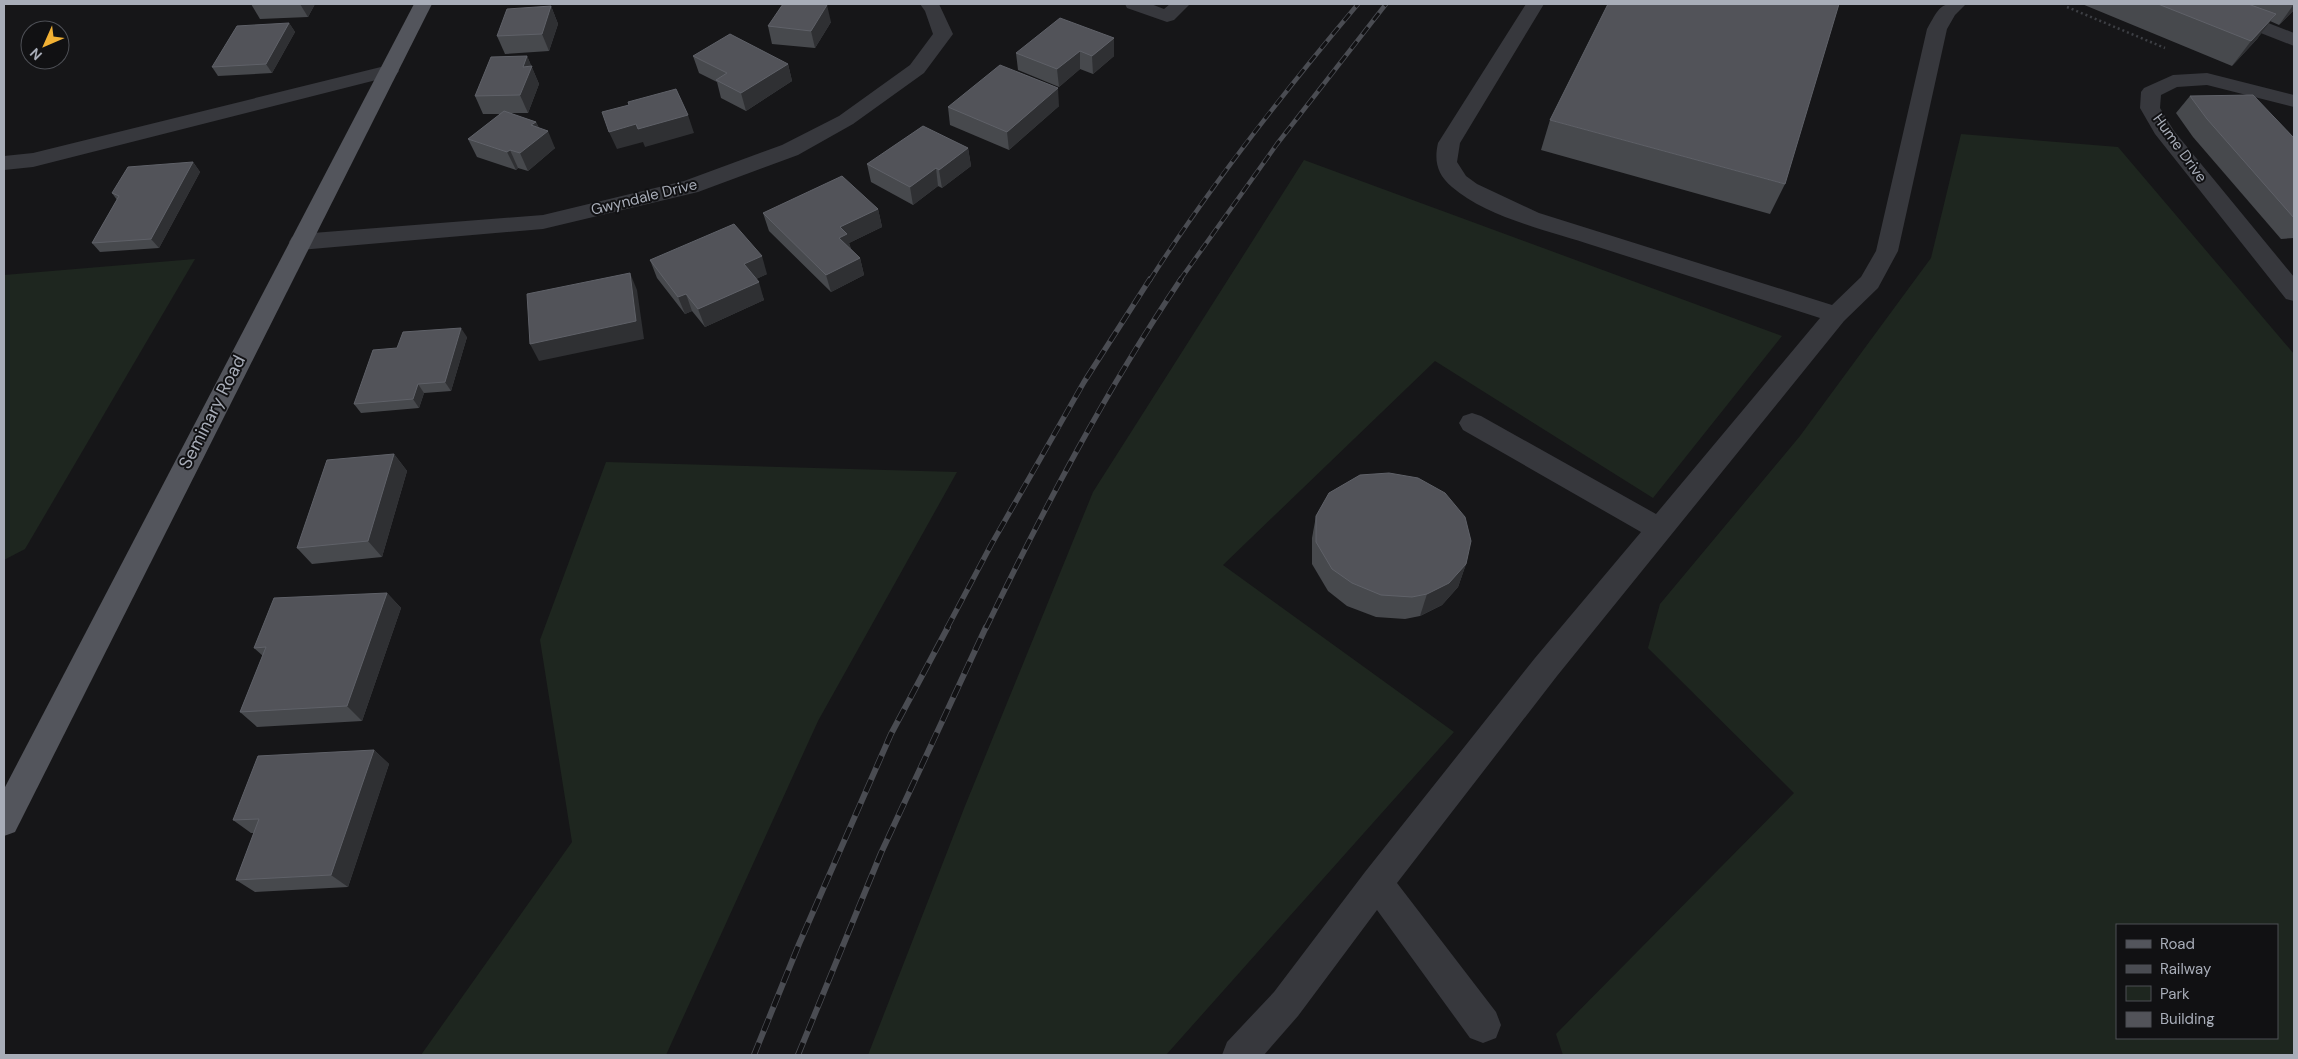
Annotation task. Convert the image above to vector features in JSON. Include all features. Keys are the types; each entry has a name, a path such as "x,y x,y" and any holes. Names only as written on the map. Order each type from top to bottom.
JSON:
{"main road":[{"name":"Seminary Road","path":"4,821 423,4"}],"street":[{"name":"Gwyndale Drive","path":"300,242 543,222 690,187 790,150 846,120 917,69 943,34 934,9 930,4"},
{"path":"1134,4 1167,16 1180,4"},
{"path":"1535,4 1449,142 1446,162 1458,181 1484,199 1531,218 1836,315"},
{"path":"1240,1055 1286,1004 1546,667 1836,315 1870,282 1887,251 1937,29 1947,12 1956,4"},
{"path":"2204,4 2294,40"},
{"path":"4,163 33,160 388,71"},
{"name":"Hume Drive","path":"2294,101 2208,79 2173,80 2151,92 2150,108 2166,134 2294,293"},
{"path":"1472,423 1660,529"},
{"path":"1377,884 1483,1025"}],"green space":[{"path":"1961,134 2118,147 2294,354 2294,1055 1563,1055 1556,1034 1794,793 1648,648 1660,604 1800,436 1931,258"},
{"path":"1304,160 1782,336 1653,498 1435,361 1223,565 1454,732 1166,1055 868,1055 965,806 1093,492"},
{"path":"195,259 25,549 4,560 4,275"},
{"path":"606,462 957,472 818,721 666,1055 421,1055 572,842 540,640"}],"building":[{"path":"783,4 827,5 811,31 768,26"},
{"path":"1608,4 1839,4 1785,184 1550,120"},
{"path":"2158,4 2248,4 2276,14 2251,41"},
{"path":"551,6 542,34 497,36 507,9"},
{"path":"1060,18 1114,38 1092,56 1080,51 1057,69 1016,53"},
{"path":"289,23 266,64 212,67 237,26"},
{"path":"730,34 788,64 741,93 716,80 727,73 693,56"},
{"path":"527,56 523,67 532,66 520,95 475,96 491,57"},
{"path":"1000,65 1058,88 1007,132 948,107"},
{"path":"676,89 688,115 638,129 636,124 609,132 602,112 629,105 628,102"},
{"path":"2253,95 2294,138 2294,218 2207,119 2190,96"},
{"path":"504,111 536,122 531,125 548,131 520,153 510,150 507,152 468,139"},
{"path":"923,126 968,148 939,170 936,168 910,187 867,164"},
{"path":"193,162 151,239 92,243 119,196 112,193 128,167"},
{"path":"842,176 878,209 840,227 847,234 839,238 860,258 826,275 763,213"},
{"path":"734,224 762,256 744,264 759,282 698,309 686,294 678,297 650,260"},
{"path":"630,273 636,321 530,344 527,294"},
{"path":"461,328 445,382 418,384 413,399 354,404 373,350 397,348 403,332"},
{"path":"394,454 368,541 297,548 327,460"},
{"path":"1389,473 1418,478 1445,493 1465,517 1471,541 1466,564 1449,583 1427,594 1412,597 1381,595 1352,583 1332,569 1316,542 1316,516 1329,493 1360,475"},
{"path":"387,593 347,706 240,712 266,647 254,648 274,598"},
{"path":"374,750 331,875 236,880 259,819 233,820 258,756"}],"railway":[{"path":"1150,280 1224,173 1358,4"},
{"path":"1180,280 1277,144 1386,4"},
{"path":"947,628 991,545 1084,382 1150,279"},
{"path":"986,628 1030,538 1077,450 1127,363 1181,279"},
{"path":"754,1055 799,944 891,734 948,627"},
{"path":"798,1055 881,853 986,627"}]}
